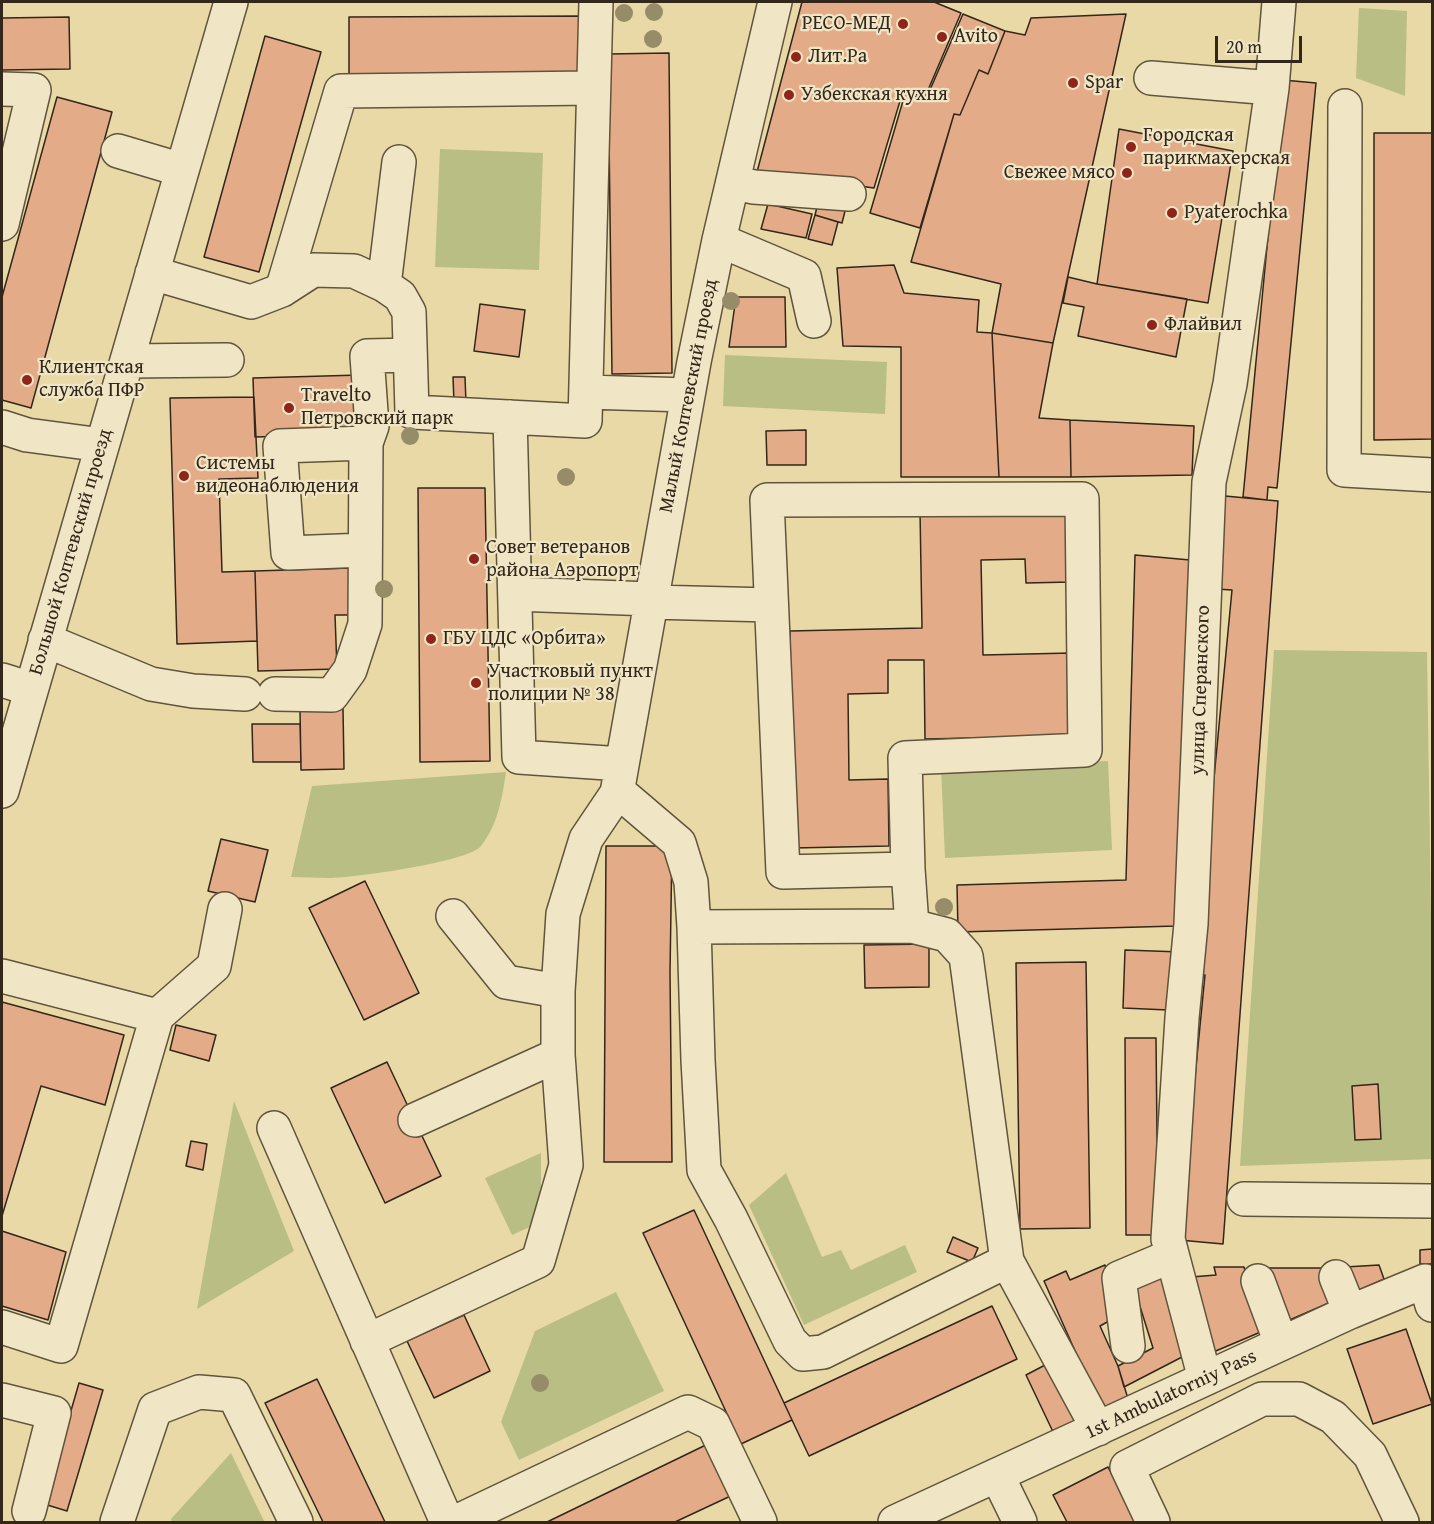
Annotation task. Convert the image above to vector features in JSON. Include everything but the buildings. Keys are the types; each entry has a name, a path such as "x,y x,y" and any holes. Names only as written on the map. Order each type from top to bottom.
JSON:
{"street":[{"name":"Большой Коптевский проезд","path":"3,782 16,685 45,639 231,2"},
{"path":"152,273 251,302 282,290 313,270 354,271 384,285 400,296 409,312 412,412 585,421 596,2"},
{"name":"Малый Коптевский проезд","path":"619,778 688,395 719,240 775,2"},
{"name":"улица Сперанского","path":"1205,1379 1168,1239 1182,1018 1191,924 1209,482 1230,384 1272,88 1279,2"},
{"path":"1151,78 1272,88"},
{"path":"282,290 341,91 593,88"},
{"path":"2,89 34,90 2,224"},
{"path":"1345,106 1344,470 1432,475"},
{"path":"118,151 182,170"},
{"path":"384,285 399,162"},
{"path":"734,183 754,187 849,194"},
{"path":"719,240 804,276 814,321"},
{"path":"45,639 151,684 193,692 332,695 350,670 365,624 366,443 372,426 367,357 410,356"},
{"path":"127,361 227,360"},
{"path":"586,392 688,395"},
{"path":"510,417 519,757 619,778"},
{"path":"2,427 27,435 102,445"},
{"path":"365,550 288,553 280,446 366,443"},
{"path":"908,869 783,872 766,500 1082,499 1085,750 905,758 912,926"},
{"path":"515,594 771,605"},
{"path":"619,778 625,797 680,843 691,882 704,1170 731,1219 790,1341 803,1354 823,1352 1007,1261"},
{"path":"367,1341 538,1261 566,1165 558,1055 558,991 563,914 586,839 619,778"},
{"path":"2,1327 61,1346 157,1016 214,966 225,909"},
{"path":"453,916 506,982 558,991"},
{"path":"694,927 912,926 947,935 966,956 1007,1261 1098,1429"},
{"path":"2,976 157,1016"},
{"path":"415,1120 558,1055"},
{"path":"274,1128 447,1522"},
{"path":"1244,1199 1432,1201"},
{"path":"1128,1346 1119,1278 1171,1256"},
{"path":"1336,1277 1350,1312"},
{"path":"1258,1281 1281,1343"},
{"name":"1st Ambulatorniy Pass","path":"896,1522 1350,1312 1430,1288"},
{"path":"117,1522 155,1409 199,1392 234,1395 296,1522"},
{"path":"1153,1522 1127,1467 1262,1399 1299,1399 1333,1417 1370,1455 1402,1522"},
{"path":"2,1400 54,1413 29,1511"},
{"path":"456,1522 688,1412 713,1424 753,1520"},
{"path":"997,1475 1020,1522"}],"green space":[{"path":"1359,8 1407,11 1405,96 1356,78"},
{"path":"440,149 543,153 539,270 435,267"},
{"path":"725,355 887,362 885,414 723,406"},
{"path":"1274,650 1427,652 1432,1159 1240,1166"},
{"path":"1108,761 1112,850 945,858 941,768"},
{"path":"506,772 501,801 492,829 481,846 472,852 434,863 384,872 329,878 291,877 312,786"},
{"path":"234,1101 294,1251 197,1309"},
{"path":"541,1153 541,1222 512,1235 485,1178"},
{"path":"786,1173 822,1257 841,1250 851,1270 905,1245 917,1272 804,1325 749,1205"},
{"path":"616,1292 664,1391 519,1460 501,1422 535,1331"},
{"path":"231,1453 264,1521 172,1522 171,1519"}],"place":[{"name":"РЕСО-МЕД","path":"903,24"},
{"name":"Avito","path":"942,37"},
{"name":"Лит.Ра","path":"796,57"},
{"name":"Spar","path":"1073,83"},
{"name":"Узбекская кухня","path":"789,95"},
{"name":"Городская парикмахерская","path":"1131,147"},
{"name":"Свежее мясо","path":"1127,173"},
{"name":"Pyaterochka","path":"1172,213"},
{"name":"Флайвил","path":"1152,325"},
{"name":"Клиентская служба ПФР","path":"27,380"},
{"name":"Travelto Петровский парк","path":"289,408"},
{"name":"Системы видеонаблюдения","path":"184,476"},
{"name":"Совет ветеранов района Аэропорт","path":"474,559"},
{"name":"ГБУ ЦДС «Орбита»","path":"431,639"},
{"name":"Участковый пункт полиции № 38","path":"476,683"}]}
